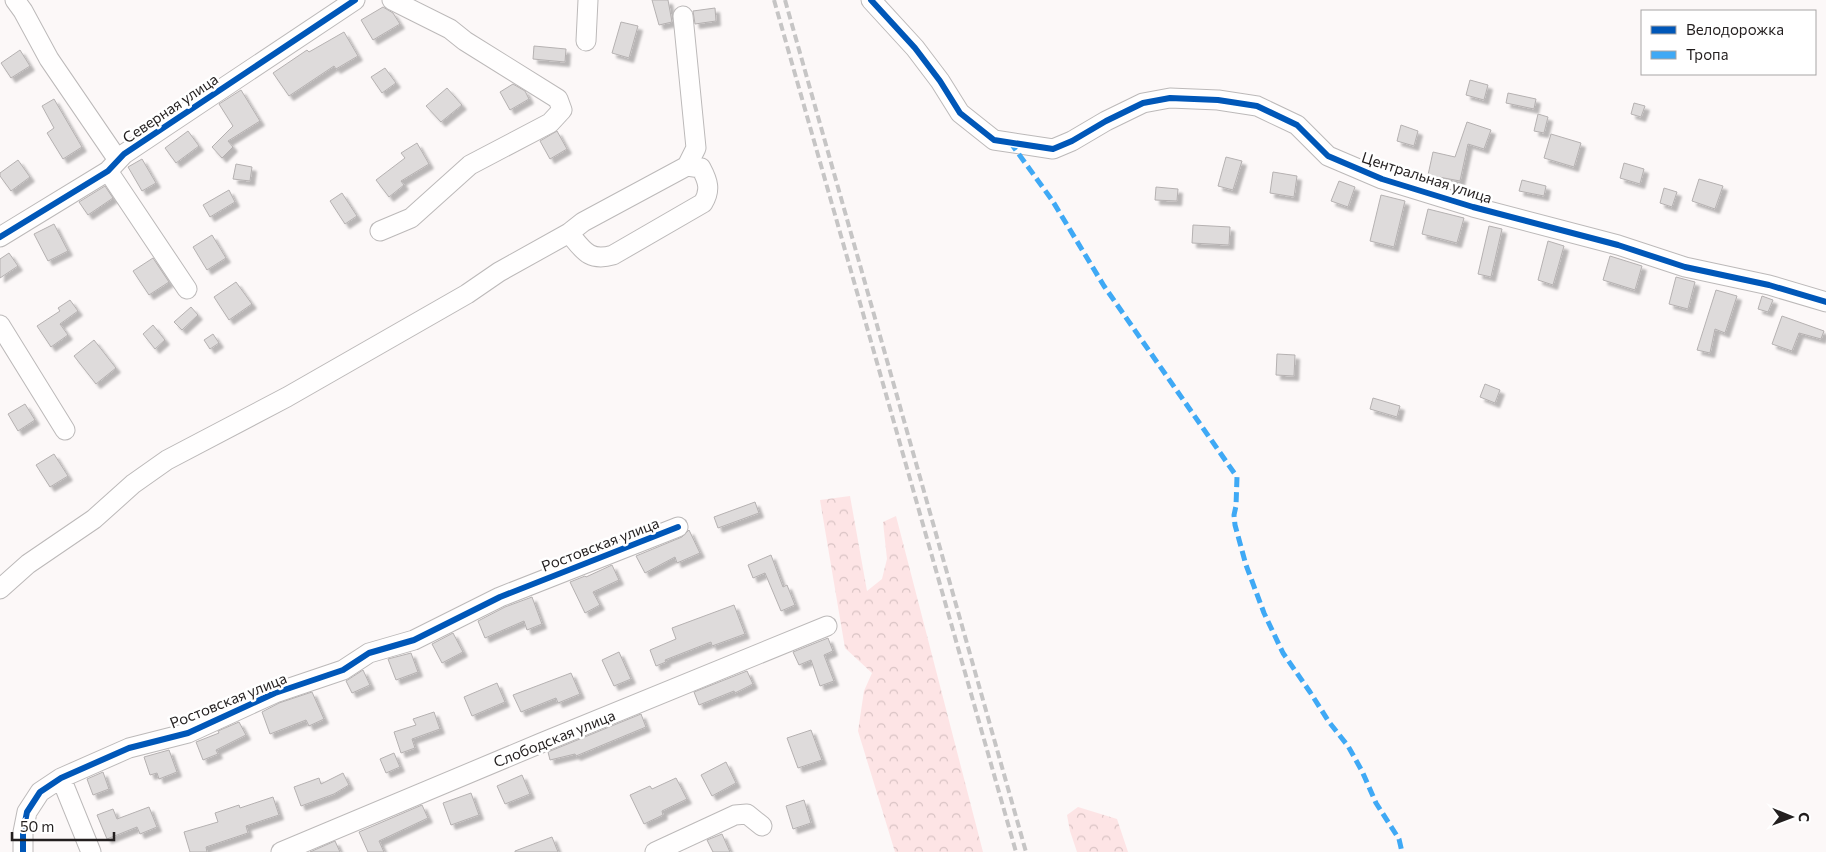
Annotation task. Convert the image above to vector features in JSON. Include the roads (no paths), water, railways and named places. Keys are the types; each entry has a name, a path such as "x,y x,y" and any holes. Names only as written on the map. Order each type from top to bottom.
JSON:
{"street":[{"path":"15,0 187,289"},
{"name":"Северная улица","path":"0,237 113,166 124,154 355,0"},
{"path":"380,231 410,218 470,164 550,123 562,110 558,99 465,41 450,29 392,0"},
{"path":"586,41 588,0"},
{"name":"Центральная улица","path":"872,0 915,48 940,80 960,113 994,140 1053,148 1072,141 1143,102 1170,98 1218,100 1257,106 1297,125 1328,156 1382,179 1618,245 1685,267 1769,285 1826,302"},
{"path":"0,589 28,564 94,519 133,484 168,460 330,372 467,294 499,272 569,233 583,222 687,166 696,148 683,16"},
{"path":"569,233 587,254 602,258 613,255 703,203 708,194 708,180 701,168 687,166"},
{"path":"0,325 65,430"},
{"name":"Ростовская улица","path":"23,852 23,832 27,812 40,792 61,778 130,748 188,733 275,693 343,670 369,652 414,640 500,597 678,527"},
{"name":"Слободская улица","path":"281,852 827,626"},
{"path":"61,778 91,852"},
{"path":"655,852 735,815 748,814 762,826"}],"railway":[{"path":"774,0 1016,852"},
{"path":"785,0 1026,852"}]}
